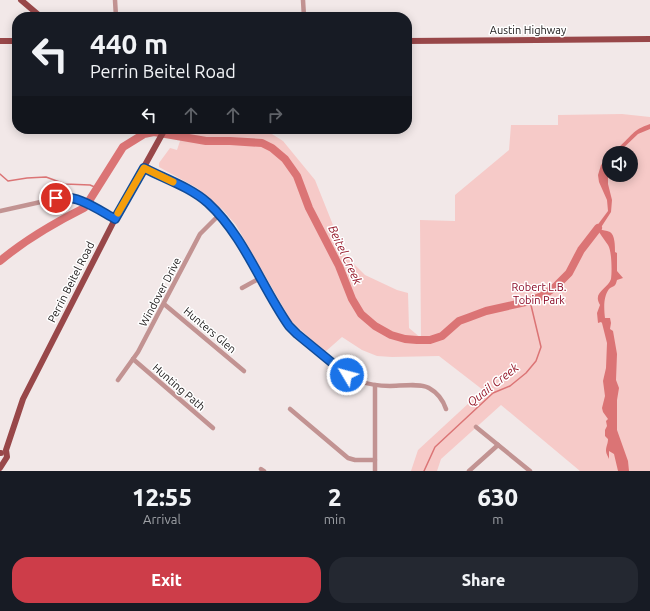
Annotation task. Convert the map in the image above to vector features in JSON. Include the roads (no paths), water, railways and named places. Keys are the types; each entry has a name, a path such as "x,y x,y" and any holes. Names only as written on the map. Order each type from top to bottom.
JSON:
{"main road":[{"path":"21,0 35,12"},
{"name":"Austin Highway","path":"412,41 650,39"},
{"path":"0,41 12,41"},
{"name":"Perrin Beitel Road","path":"0,468 3,453 23,399 115,219 162,134"},
{"path":"3,453 3,471"}],"street":[{"path":"115,0 116,12"},
{"path":"303,0 304,12"},
{"path":"144,168 197,196 207,203 219,215 232,230 283,317 297,334 347,375 363,382 375,385 428,387 440,397 446,409"},
{"path":"0,211 63,197 79,200 115,219"},
{"name":"Windover Drive","path":"118,380 133,359 164,304 200,234 219,215"},
{"path":"242,288 260,278"},
{"name":"Hunters Glen","path":"164,304 244,371"},
{"name":"Hunting Path","path":"133,359 213,428"},
{"path":"375,385 375,471"},
{"path":"290,409 348,458 355,460 376,460"},
{"path":"476,427 530,471"},
{"path":"469,471 498,445"}],"waterway":[{"name":"Beitel Creek","path":"89,201 123,147 144,134"},
{"name":"Beitel Creek","path":"166,134 206,141 262,143 272,148 285,159 297,176 309,208 339,266 352,299 361,314 375,326 391,335 405,339 430,340 442,336 459,321 486,311 530,301 542,296 555,287 569,273 581,250 598,228"},
{"path":"0,174 8,181 46,177 65,184 90,185 97,188"},
{"name":"Beitel Creek","path":"0,261 40,232 84,208"},
{"name":"Quail Creek","path":"424,471 435,447 493,393 510,386 526,373 536,361 541,347 530,301"}],"park label":[{"name":"Robert L.B. Tobin Park","path":"539,293"}]}
